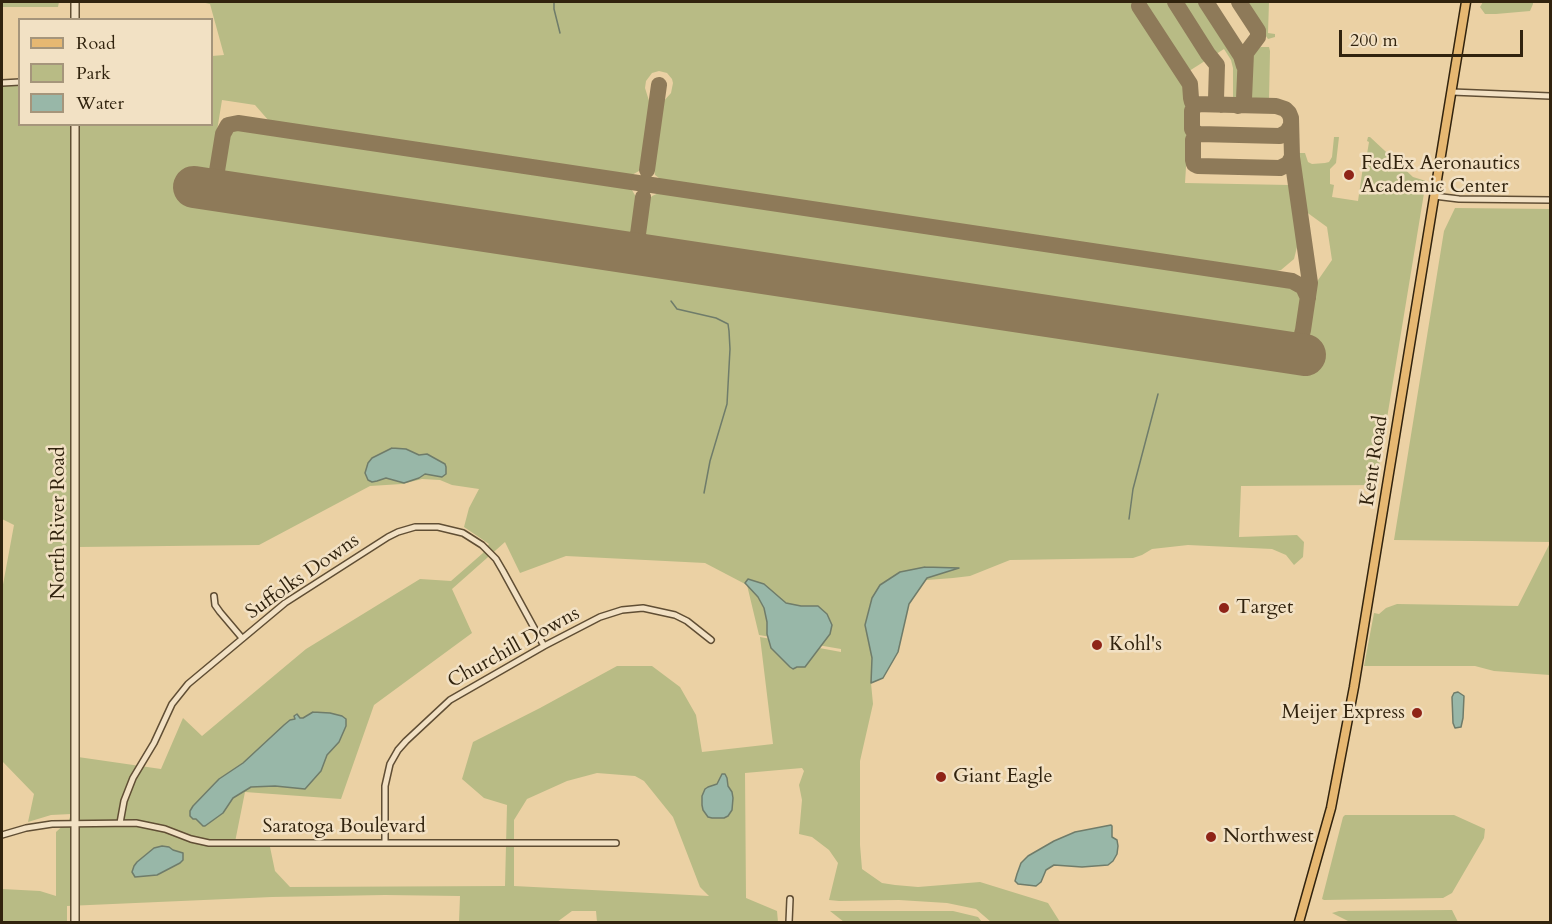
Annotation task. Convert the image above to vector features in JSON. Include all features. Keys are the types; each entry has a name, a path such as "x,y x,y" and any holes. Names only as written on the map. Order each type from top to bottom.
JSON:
{"main road":[{"name":"Kent Road","path":"1299,922 1331,808 1354,687 1466,2"}],"street":[{"path":"75,2 75,18"},
{"path":"2,83 18,82"},
{"path":"1452,92 1551,96"},
{"name":"North River Road","path":"75,126 75,922"},
{"path":"1434,196 1459,199 1551,200"},
{"name":"Suffolks Downs","path":"120,823 127,791 175,699 188,684 285,603 388,537 408,529 431,526 463,533 473,538 489,551 503,571 544,646"},
{"path":"214,596 215,605 242,638"},
{"name":"Churchill Downs","path":"385,842 385,786 390,764 398,750 450,700 544,646 610,613 633,608 651,609 675,615 687,621 711,640"},
{"name":"Saratoga Boulevard","path":"2,835 40,825 140,823 209,843 616,843"},
{"path":"789,922 790,899"}],"green space":[{"path":"2,2 59,2 58,7 2,7"},
{"path":"201,2 1140,2 1135,6 1185,83 1187,151 1185,183 1289,185 1298,243 1294,259 1281,270 1271,272 663,181 655,175 653,165 662,103 671,93 673,83 667,73 659,71 652,73 646,81 645,88 650,104 642,161 639,171 630,176 269,121 255,105 222,100 209,180 196,179 193,196 1304,363 1316,283 1332,260 1327,227 1305,211 1297,153 1305,153 1308,162 1312,164 1329,162 1332,157 1334,137 1339,137 1336,163 1330,169 1330,184 1334,185 1332,197 1358,201 1369,142 1367,141 1370,137 1413,177 1426,181 1376,485 1241,486 1239,537 1297,535 1304,542 1303,557 1294,565 1286,555 1272,549 1188,545 1152,549 1133,558 1010,560 970,576 953,578 927,580 900,572 865,625 872,658 873,704 860,761 862,869 882,883 895,885 918,887 980,882 1048,903 1060,922 991,922 976,909 947,903 829,900 838,863 829,850 812,837 799,834 802,800 799,785 804,771 802,768 745,773 746,898 777,911 778,922 597,922 596,911 572,911 557,922 459,922 460,896 385,895 272,897 67,906 67,922 2,922 2,889 40,891 56,896 56,832 69,820 71,814 51,815 28,822 34,794 2,761 2,590 14,525 2,519 2,85 18,86 18,126 72,126 71,756 161,769 183,718 202,736 306,649 420,579 451,581 483,553 489,544 464,527 469,508 479,489 452,485 440,480 422,479 402,484 370,486 259,545 78,547 79,126 213,126 213,56 224,55 210,4","holes":["505,542 520,573 566,556 705,563 747,585 759,635 841,649 841,652 760,637 773,744 702,752 696,715 680,687 652,666 617,666 473,742 462,779 484,798 507,805 505,886 290,887 275,871 270,847 234,847 245,792 341,799 374,705 472,633 452,589","597,773 635,776 644,781 673,817 700,887 709,896 514,886 514,820 527,799 567,781"]},
{"path":"1140,2 1171,2 1208,59 1186,73"},
{"path":"1178,2 1202,2 1238,59 1237,99 1233,99 1231,60 1224,49 1213,56"},
{"path":"1243,2 1269,2 1268,33 1275,34 1275,37 1268,39"},
{"path":"1483,2 1533,2 1533,4 1530,11 1485,14 1480,7"},
{"path":"1269,47 1270,51 1269,100 1251,100 1249,96 1251,54 1255,49"},
{"path":"242,129 624,187 632,190 636,197 633,231 628,238 615,242 224,182 222,175 228,137 234,131"},
{"path":"661,192 1289,287 1298,290 1302,297 1297,331 1294,339 1282,342 652,247 643,236 648,202 652,196"},
{"path":"1455,208 1550,209 1550,542 1394,540 1444,231"},
{"path":"1550,543 1550,675 1494,671 1475,666 1364,666 1374,613 1379,614 1386,608 1397,604 1518,606"},
{"path":"1345,815 1454,815 1485,829 1484,838 1452,893 1443,898 1324,900 1322,899"},
{"path":"1452,910 1458,922 1348,922 1332,913 1339,911"},
{"path":"830,911 953,911 978,917 982,922 844,922"}],"water":[{"path":"392,448 406,449 419,455 427,454 445,464 446,474 442,477 425,474 404,483 386,478 372,482 368,480 365,473 368,463 372,458"},
{"path":"925,567 959,568 927,578 909,604 898,652 883,678 871,683 872,658 865,625 872,598 880,585 900,572"},
{"path":"748,579 764,584 786,603 818,606 827,614 832,625 830,634 805,667 793,669 771,648 764,608 758,597 745,583"},
{"path":"1458,692 1464,696 1463,718 1461,727 1455,728 1452,697"},
{"path":"313,712 342,716 346,719 346,726 339,742 327,755 321,771 305,789 275,786 251,787 233,798 223,813 205,826 190,816 193,806 219,779 243,763 284,725 295,719 294,716 297,714 303,718"},
{"path":"722,774 725,774 732,792 732,810 724,818 708,817 703,810 702,796 705,789 717,784"},
{"path":"1111,825 1112,837 1117,840 1118,846 1117,854 1108,865 1082,867 1054,865 1046,870 1041,882 1036,886 1018,884 1015,881 1021,863 1028,856 1075,832"},
{"path":"162,846 183,853 183,860 157,875 135,877 132,872 137,862 154,848"}],"waterway":[{"path":"554,2 560,33"},
{"path":"671,301 677,309 716,318 728,324 730,349 727,404 710,461 704,493"},
{"path":"1129,519 1133,489 1158,394"}],"taxiway":[{"path":"1175,2 1217,65 1216,99 1221,105"},
{"path":"1206,2 1241,56 1244,66"},
{"path":"1238,106 1244,99 1246,53 1258,37 1258,31 1239,2"},
{"path":"1139,6 1190,84 1192,102 1195,104 1276,106 1285,109 1291,118 1292,157 1310,283 1301,338 1292,346 1272,350"},
{"path":"647,170 659,85"},
{"path":"1198,105 1194,106 1192,111 1192,129 1199,134 1280,136 1287,132 1291,125"},
{"path":"225,192 218,188 216,177 223,134 228,125 238,123 1292,281 1303,287 1308,298"},
{"path":"1199,134 1195,135 1193,140 1193,160 1198,166 1280,168 1288,164 1292,157"},
{"path":"643,197 639,239 645,250 656,257"},
{"path":"608,249 626,248 633,243 638,234"}],"runway":[{"path":"194,187 1305,355"}],"place":[{"name":"FedEx Aeronautics Academic Center","path":"1349,175"},
{"name":"Target","path":"1224,608"},
{"name":"Kohl's","path":"1097,645"},
{"name":"Meijer Express","path":"1417,713"},
{"name":"Giant Eagle","path":"941,777"},
{"name":"Northwest","path":"1211,837"}]}
